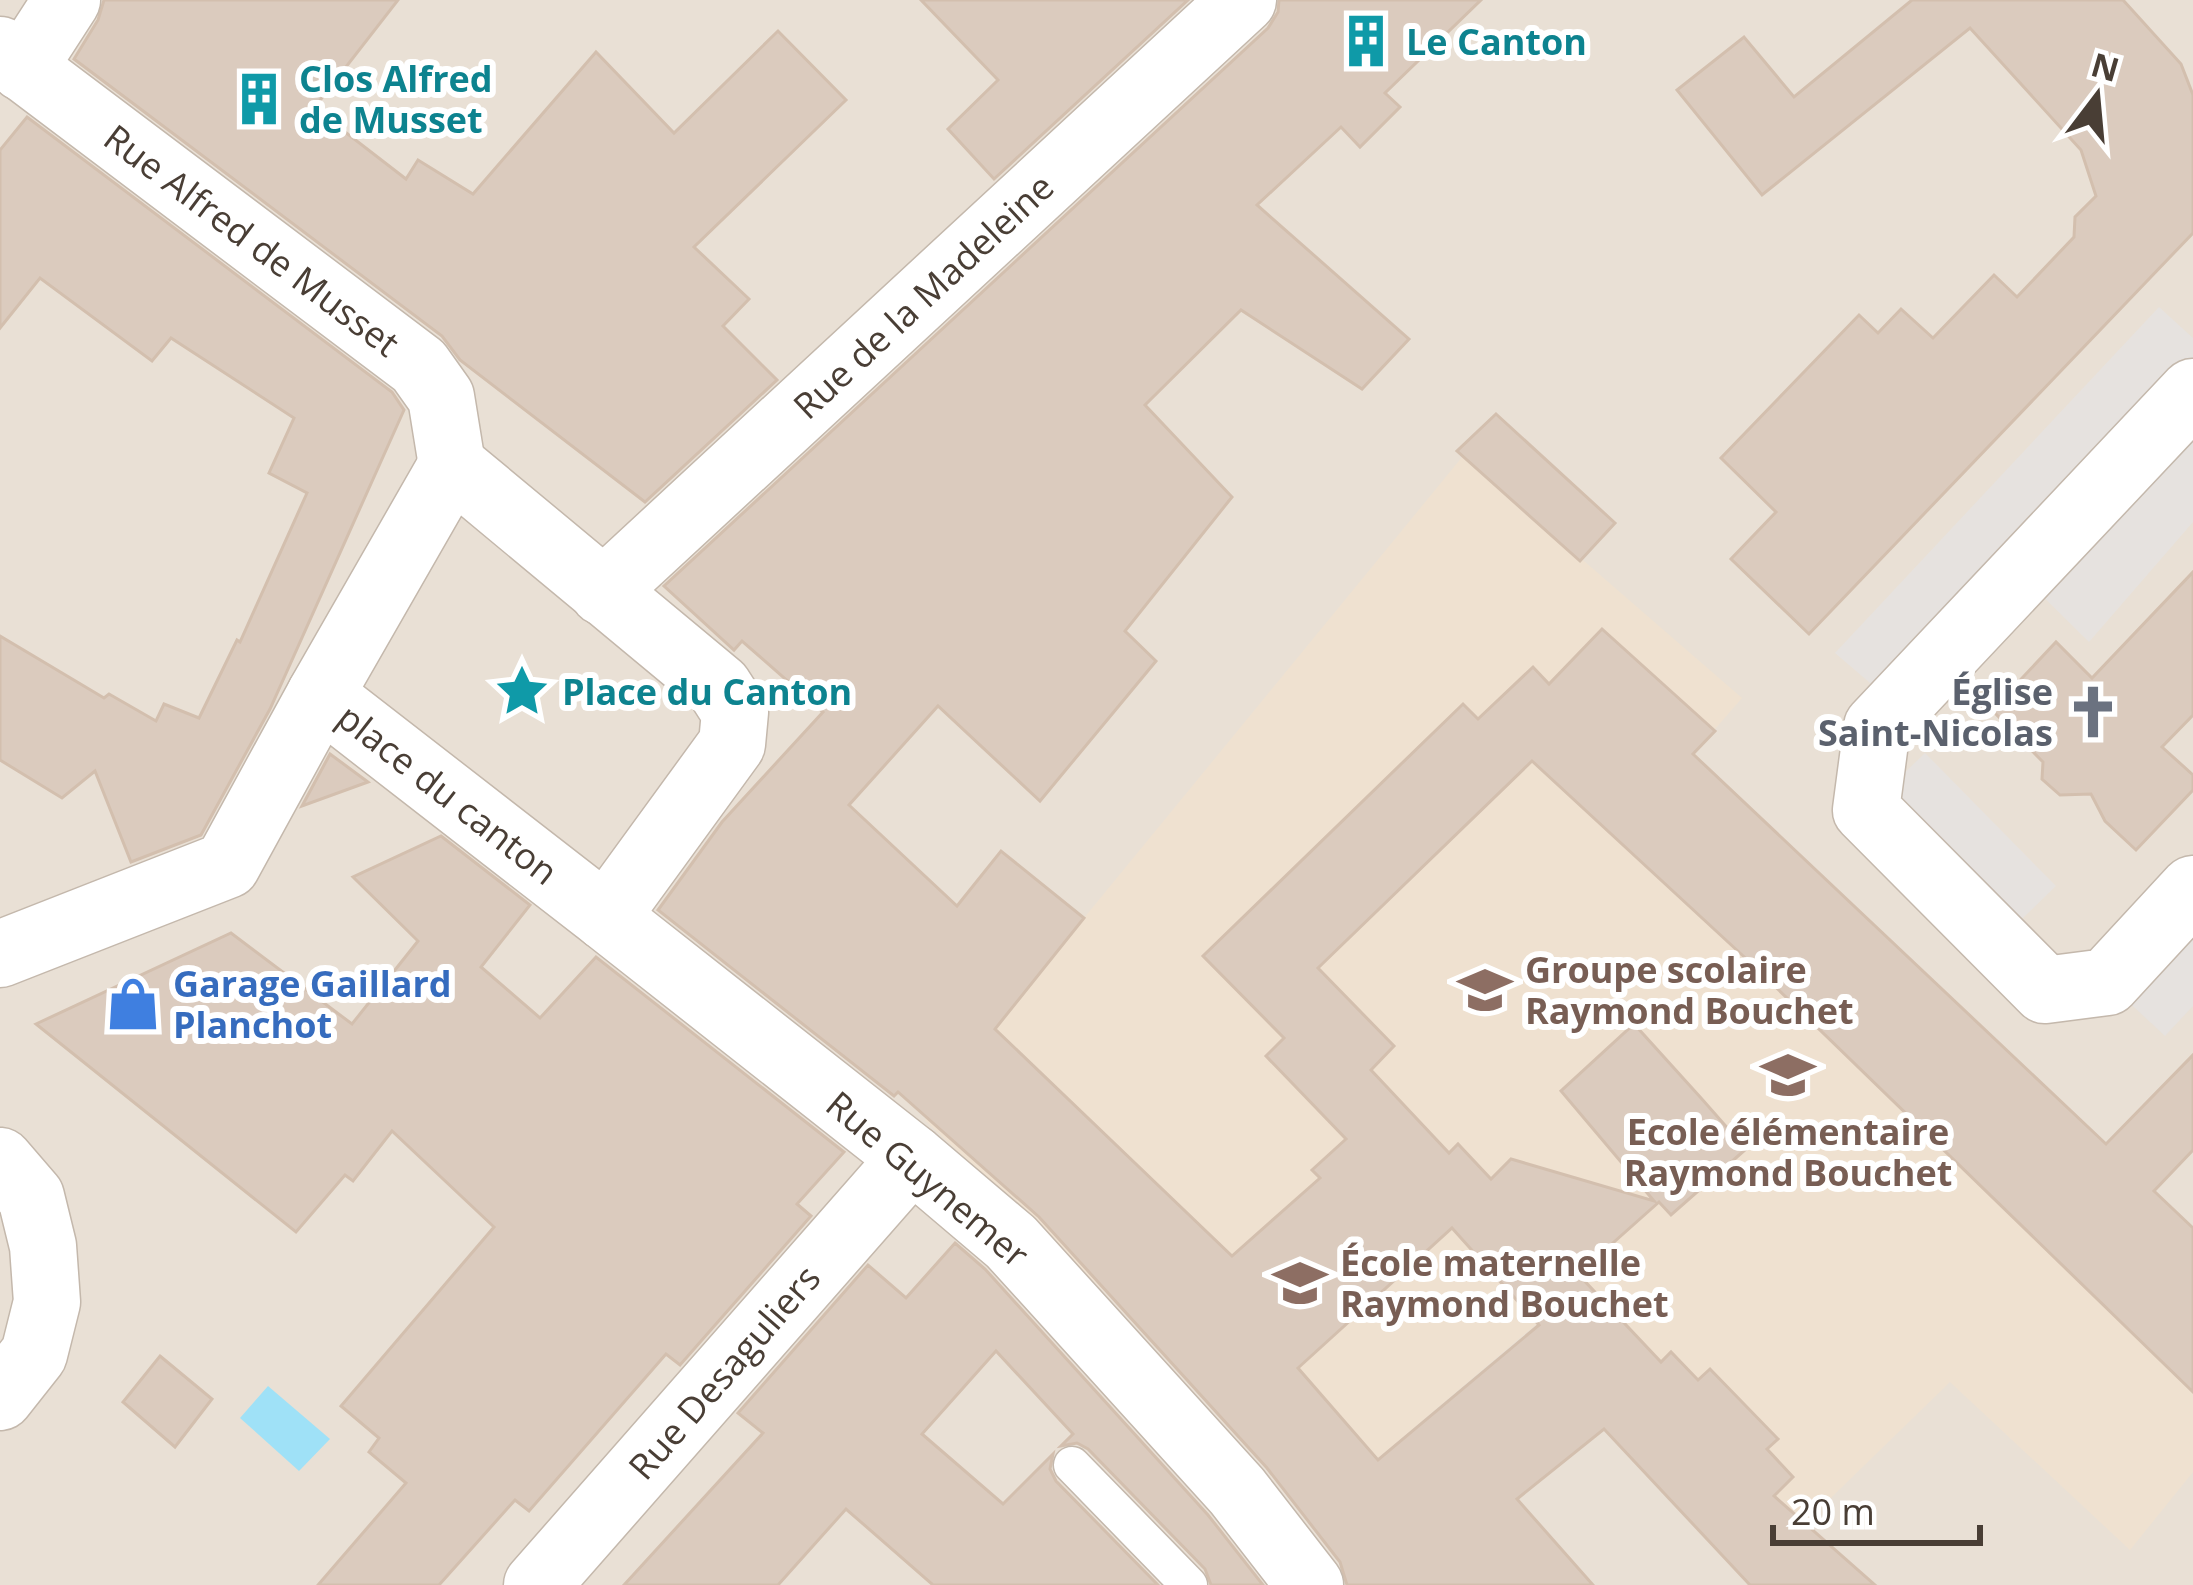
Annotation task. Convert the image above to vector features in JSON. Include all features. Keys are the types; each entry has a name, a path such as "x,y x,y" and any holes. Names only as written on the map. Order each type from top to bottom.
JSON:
{"street":[{"path":"8,71 67,0"},
{"name":"Rue de la Madeleine","path":"603,592 1243,0"},
{"name":"Rue Alfred de Musset","path":"8,71 419,366 441,397 452,465"},
{"path":"2193,392 1877,727 1866,810 2045,990 2107,982 2193,889"},
{"path":"452,465 719,687 735,712 732,744 606,917"},
{"name":"place du canton","path":"452,465 320,695 606,917"},
{"path":"0,954 227,865 320,695"},
{"name":"Rue Guynemer","path":"606,917 1011,1242 1237,1491 1310,1585"},
{"name":"Rue Desaguliers","path":"537,1585 912,1159"},
{"path":"0,1161 31,1197 43,1246 47,1301 34,1354 0,1397"}],"lane":[{"path":"1072,1466 1189,1585"}],"shaded area":[{"path":"0,0 2193,0 2193,1585 0,1585"},
{"path":"2159,307 2193,338 2193,522 2089,642 2021,575 1897,706 1835,653"},
{"name":"Groupe scolaire Raymond Bouchet","path":"1463,456 1742,698 1695,752 1699,759 2193,1228 2193,1472 2130,1550 1950,1382 1804,1524 1540,1321 1311,1515 1150,1335 925,1120 1084,918"},
{"path":"1925,753 2056,886 1996,944 1866,810"},
{"path":"2193,889 2193,1006 2165,1036 2107,982"}],"water":[{"path":"268,1386 330,1439 299,1471 240,1418"}],"building":[{"path":"104,0 398,0 314,108 406,179 418,160 473,194 596,52 674,133 778,31 846,100 694,247 749,299 723,326 777,380 645,502 460,360 442,336 74,59 98,20"},
{"path":"921,0 1188,0 994,179 948,129 998,80"},
{"path":"1279,0 1481,0 1385,93 1400,107 1360,147 1341,127 1257,205 1409,339 1362,389 1241,310 1145,405 1232,497 1125,631 1156,661 1040,801 938,706 849,805 957,906 1001,851 1084,918 995,1029 1232,1256 1320,1178 1312,1170 1346,1139 1266,1056 1284,1038 1203,956 1463,704 1478,719 1533,667 1549,684 1602,629 1715,731 1693,754 2106,1144 2193,1055 2193,1150 2154,1191 2193,1228 2193,1392 1754,966 1532,761 1318,968 1394,1046 1371,1070 1449,1153 1458,1144 1491,1179 1511,1159 1654,1201 1561,1091 1634,1024 1701,1098 1746,1149 1671,1215 1659,1202 1578,1274 1661,1362 1671,1352 1698,1380 1710,1369 1778,1439 1767,1449 1793,1477 1774,1496 1875,1585 1750,1585 1604,1429 1517,1499 1593,1585 1347,1585 1340,1562 1267,1468 1039,1217 898,1092 894,1096 658,910 722,822 823,712 742,641 734,650 664,586 1268,28","holes":["1452,1228 1539,1325 1378,1460 1298,1368"]},
{"path":"1912,0 2123,0 2181,64 2193,95 2193,233 1809,634 1731,559 1776,512 1721,458 1859,315 1878,333 1901,309 1933,338 1994,275 2017,297 2074,237 2075,217 2096,196 2081,150 1970,28 1762,195 1677,90 1744,37 1794,97"},
{"path":"27,117 392,392 404,410 270,709 201,835 131,862 95,771 62,798 0,760 0,636 104,698 109,694 156,721 164,704 199,718 237,640 240,642 307,493 269,473 294,418 171,338 152,361 40,278 0,328 0,150"},
{"path":"1496,414 1615,523 1580,561 1457,451"},
{"name":"Église Saint-Nicolas","path":"2193,572 2193,715 2162,747 2193,775 2193,790 2136,850 2105,821 2091,794 2060,795 2042,779 2043,762 1992,710 2056,642 2092,678"},
{"path":"330,754 368,782 302,806"},
{"path":"441,836 530,905 481,967 540,1018 596,957 844,1152 797,1204 811,1216 680,1365 666,1354 529,1511 515,1500 439,1585 318,1585 406,1483 369,1452 379,1438 341,1406 494,1227 392,1131 353,1181 345,1175 296,1232 36,1024 231,933 352,1024 418,941 353,877"},
{"path":"955,1243 985,1269 1208,1515 1263,1585 1211,1585 1205,1569 1088,1449 1077,1443 1061,1446 1073,1434 996,1351 922,1434 1003,1504 1053,1454 1050,1469 1056,1481 1158,1585 933,1585 846,1509 778,1585 624,1585 763,1433 738,1413 868,1265 906,1298"},
{"path":"160,1356 212,1399 175,1447 123,1402"}],"place":[{"name":"Le Canton","path":"1366,41"},
{"name":"Clos Alfred de Musset","path":"259,99"},
{"name":"Place du Canton","path":"522,691"},
{"name":"Église Saint-Nicolas","path":"2093,712"},
{"name":"Groupe scolaire Raymond Bouchet","path":"1485,990"},
{"name":"Garage Gaillard Planchot","path":"133,1004"},
{"name":"Ecole élémentaire Raymond Bouchet","path":"1788,1075"},
{"name":"École maternelle Raymond Bouchet","path":"1300,1283"}]}
